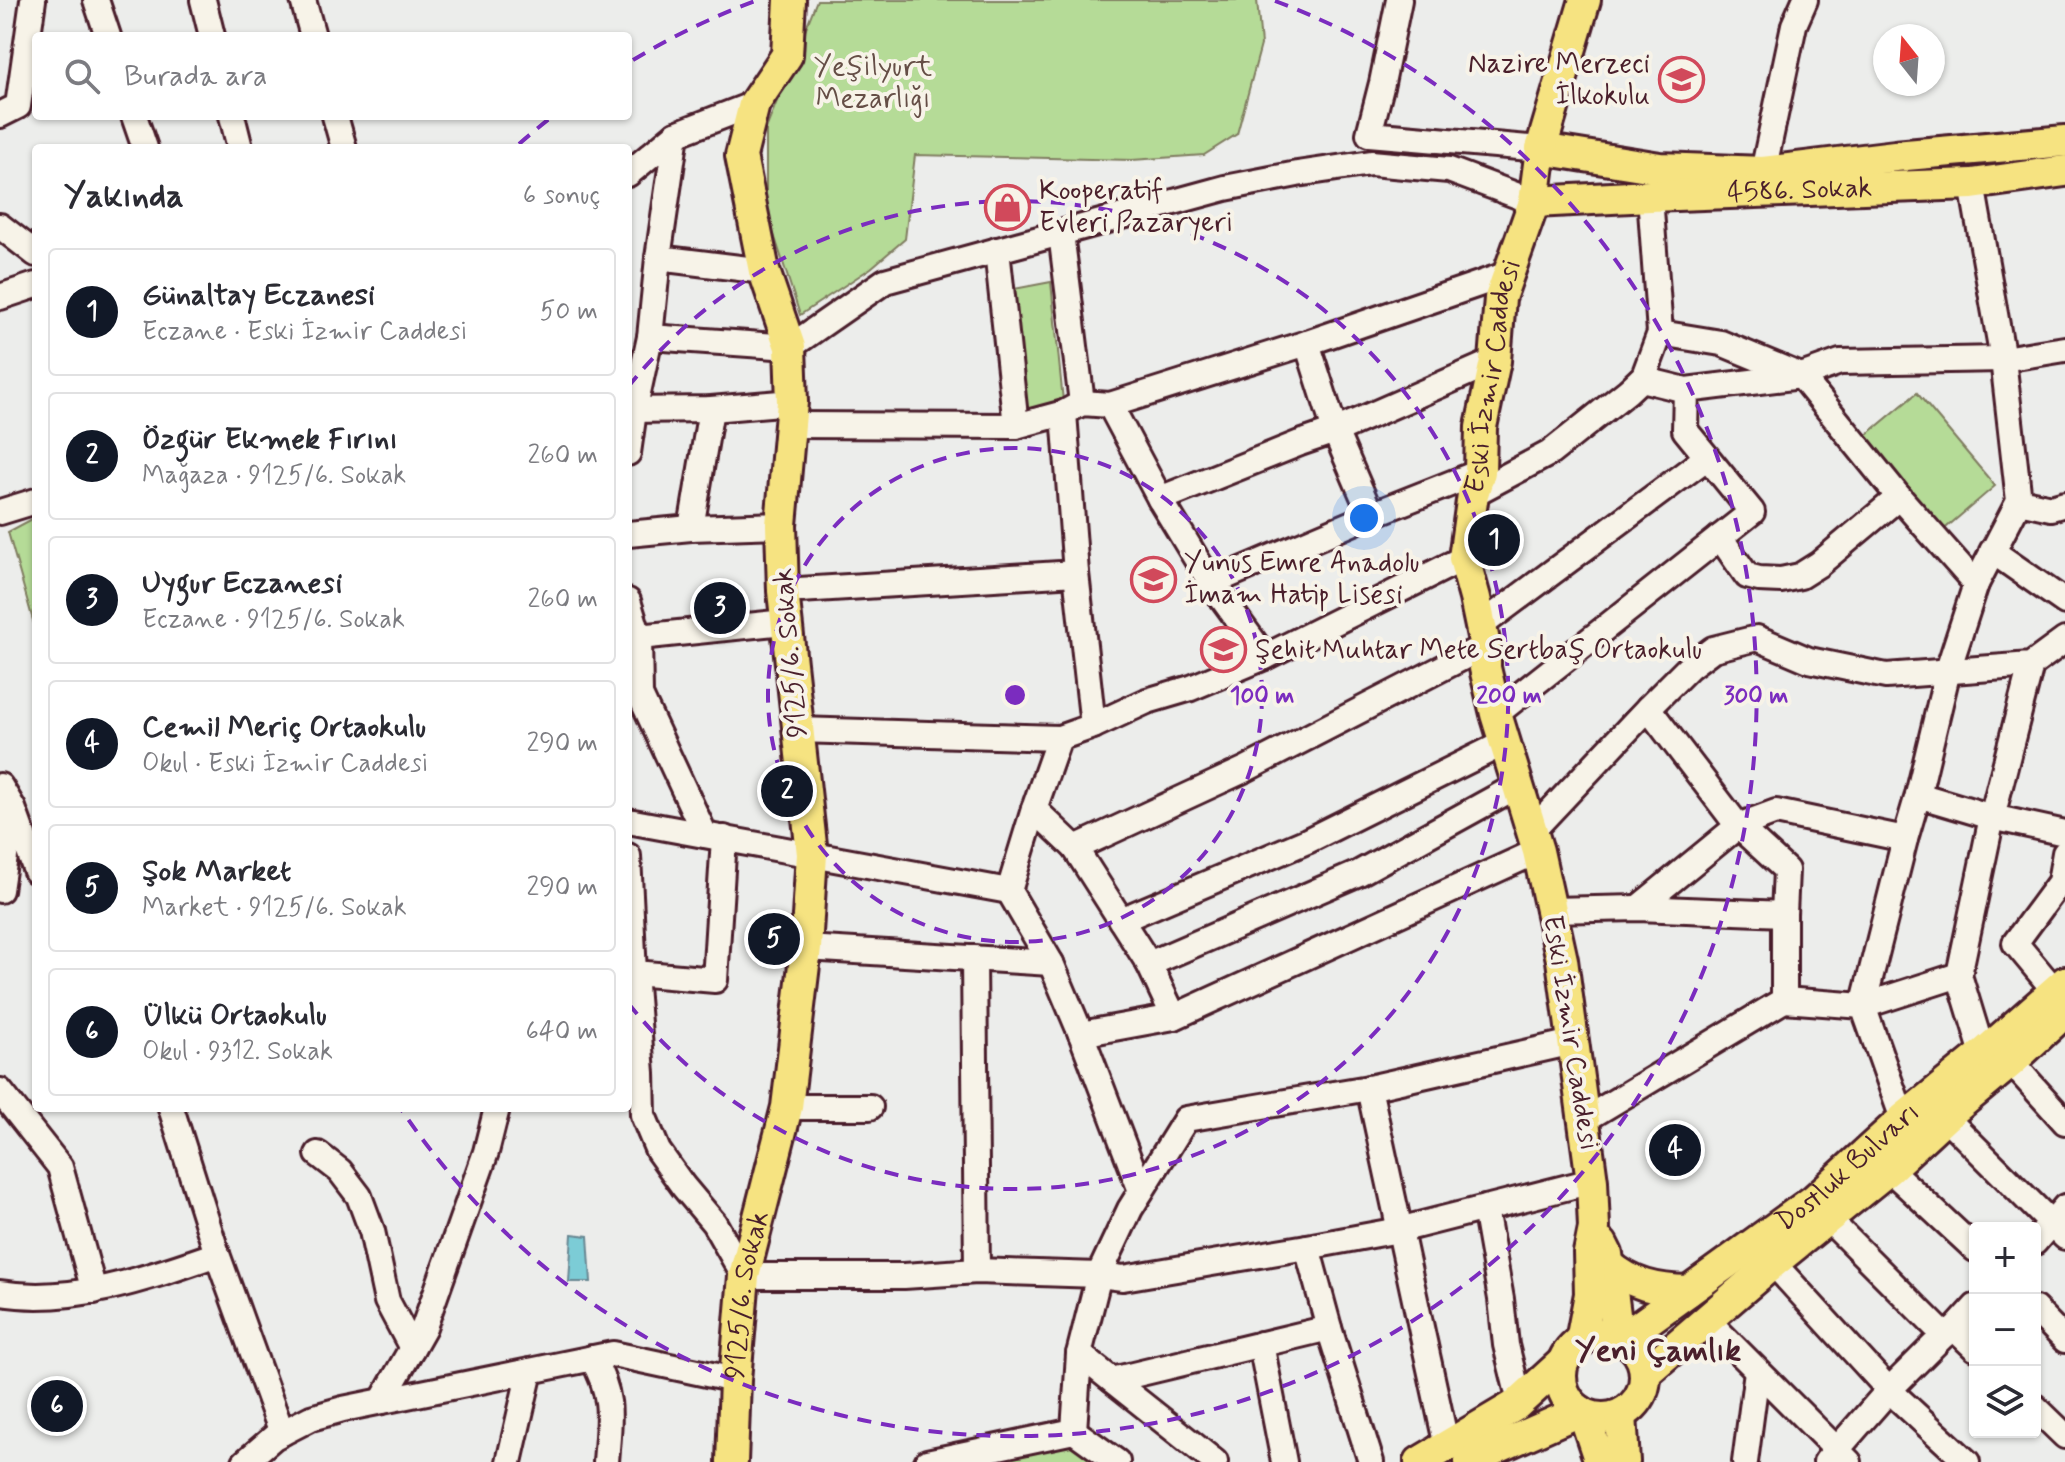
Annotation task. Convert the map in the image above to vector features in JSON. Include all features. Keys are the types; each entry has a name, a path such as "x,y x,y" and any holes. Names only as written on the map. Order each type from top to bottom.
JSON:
{"main road":[{"name":"9125/6. Sokak","path":"732,1462 744,1276 787,1107 806,948 812,854 783,591 781,525 791,414 790,347 764,271 741,156 754,104 787,55 790,0"},
{"name":"Eski İzmir Caddesi","path":"1572,1351 1590,1294 1589,1253 1594,1228 1584,1120 1562,960 1535,841 1485,668 1483,636 1464,558 1477,483 1481,427 1495,361 1500,298 1534,202 1541,149 1585,0"},
{"name":"4586. Sokak","path":"1541,149 1660,168 1763,172 2065,141"},
{"name":"4586. Sokak","path":"1534,202 1972,184 2065,171"},
{"name":"Dostluk Bulvarı","path":"1645,1373 1889,1169 1945,1117 1997,1058 2062,995"},
{"name":"Dostluk Bulvarı","path":"1620,1338 1814,1200 1903,1119 1997,1058"},
{"name":"Eski İzmir Caddesi","path":"1594,1228 1607,1254 1620,1338"},
{"path":"1609,1265 1624,1277 1642,1285 1688,1291"},
{"path":"1458,1455 1520,1402 1572,1351 1594,1335 1620,1338 1634,1347 1642,1359 1644,1386 1632,1408 1609,1418 1596,1418 1582,1412 1567,1397 1562,1386 1561,1373 1572,1351"},
{"path":"1420,1462 1458,1455 1500,1454 1582,1412"},
{"path":"1582,1412 1600,1462"},
{"path":"1621,1415 1624,1462"}],"street":[{"path":"0,115 18,106 33,0"},
{"path":"96,0 107,32"},
{"path":"203,0 211,32"},
{"path":"303,0 312,32"},
{"path":"1399,0 1369,134 1541,149"},
{"path":"1763,172 1794,25 1805,0"},
{"path":"632,171 676,134 754,104"},
{"path":"135,120 144,144"},
{"path":"233,120 239,144"},
{"path":"336,120 343,144"},
{"path":"632,406 650,337 676,134"},
{"path":"1449,170 1541,149"},
{"path":"650,337 790,347 885,281 1225,188 1297,174 1371,163 1449,170 1534,202"},
{"path":"1903,1119 1863,1006 1948,670 1976,584 2019,501 2003,359 1972,184"},
{"path":"1211,583 1371,515 1477,483 1550,453 1628,391 1644,376 1660,333 1650,196"},
{"path":"0,226 32,251"},
{"path":"1061,233 1073,408 1076,573 1093,726"},
{"path":"997,250 1016,426"},
{"path":"658,258 764,271"},
{"path":"632,410 711,409 1016,426 1073,408 1110,405 1307,343 1508,274"},
{"path":"0,297 32,286"},
{"path":"1660,333 1721,343 1801,376 1899,497 1976,584"},
{"path":"1307,343 1335,431 1371,515"},
{"path":"1641,379 1686,390 1801,376 1840,362 2003,359 2065,349"},
{"path":"1160,499 1335,431 1495,361"},
{"path":"1121,920 1307,841 1500,728 1752,512 1685,430 1686,390"},
{"path":"1110,405 1160,499 1211,583 1265,657"},
{"path":"691,528 711,409"},
{"path":"1075,848 1246,769 1483,636 1706,458"},
{"path":"1720,537 1747,576 1781,580 1800,576 1819,564 1899,497"},
{"path":"2019,501 2051,508 2065,504"},
{"path":"0,512 32,502"},
{"path":"632,534 781,525"},
{"path":"1992,551 2065,602"},
{"path":"798,730 1059,738 1265,657 1464,558"},
{"path":"783,591 1076,573"},
{"path":"632,614 639,637 640,695 714,836 715,980 634,973"},
{"path":"639,637 785,622"},
{"path":"1081,1034 1174,1017 1535,841 1648,708 1689,667 1713,649 1757,638 1809,660 1886,676 2031,665 2065,640"},
{"path":"2031,665 1992,817 1959,975 1997,1058 2065,1122"},
{"path":"1648,708 1738,826 1786,870 1784,1000"},
{"path":"1059,738 1009,891 1051,963 1141,1191"},
{"path":"0,786 13,808 32,860"},
{"path":"1149,964 1359,873 1517,786"},
{"path":"1918,795 1992,817 2065,833"},
{"path":"0,890 13,808"},
{"path":"1034,809 1075,848 1149,964 1174,1017"},
{"path":"1638,908 1738,826 1776,812 1905,839"},
{"path":"632,822 1009,891"},
{"path":"2062,995 2015,943 2062,885 2065,853"},
{"path":"1551,910 1638,908 1784,914"},
{"path":"632,937 643,1115 658,1151 714,1223 744,1276 904,1276 977,1271 1123,1278 1399,1230 1592,1181"},
{"path":"806,948 1051,963"},
{"path":"974,958 977,1271"},
{"path":"1584,1120 1784,1000 1863,1006 1959,975"},
{"path":"1074,1431 1079,1354 1099,1275 1130,1209 1186,1119 1369,1088 1573,1042"},
{"path":"1369,1088 1399,1230 1458,1455"},
{"path":"0,1091 60,1167 94,1291"},
{"path":"787,1107 870,1107"},
{"path":"172,1112 217,1254 282,1433"},
{"path":"382,1401 424,1327 486,1152 496,1112"},
{"path":"1945,1117 2054,1228"},
{"path":"318,1154 340,1171 359,1196 372,1231 387,1301 412,1348"},
{"path":"1889,1169 1969,1243"},
{"path":"1485,1208 1506,1345 1520,1402"},
{"path":"1828,1219 1949,1332 1969,1344"},
{"path":"1307,1247 1371,1462"},
{"path":"0,1293 27,1298 94,1291 147,1278 217,1254"},
{"path":"1773,1263 1889,1390 1967,1462"},
{"path":"1708,1321 1837,1458 1889,1390 1969,1313"},
{"path":"2041,1315 2065,1340"},
{"path":"1112,1380 1329,1328"},
{"path":"1261,1344 1284,1462"},
{"path":"247,1461 282,1433 311,1418 613,1354 735,1380"},
{"path":"1079,1354 1215,1462"},
{"path":"592,1358 609,1397 606,1462"},
{"path":"509,1462 530,1371"},
{"path":"1745,1462 1757,1371"},
{"path":"2041,1413 2065,1436"},
{"path":"927,1462 1074,1431 1117,1462"}],"green space":[{"name":"Yeşilyurt Mezarlığı","path":"817,0 1257,0 1261,45 1237,134 1204,155 1132,160 915,155 905,239 871,268 800,315 766,210 766,129"},
{"path":"1051,282 1063,401 1027,409 1014,289"},
{"path":"1917,393 1995,486 1941,532 1863,438"},
{"path":"32,519 32,617 8,532"},
{"path":"1076,1441 1106,1462 971,1462"}],"water":[{"path":"572,1234 588,1236 591,1282 569,1282"}],"place":[{"name":"Nazire Merzeci İlkokulu","path":"1681,80"},
{"name":"Kooperatif Evleri Pazaryeri","path":"1008,207"},
{"name":"Günaltay Eczanesi","path":"1494,540"},
{"name":"Yunus Emre Anadolu İmam Hatip Lisesi","path":"1153,579"},
{"name":"Uygur Eczanesi","path":"720,608"},
{"name":"Şehit Muhtar Mete Sertbaş Ortaokulu","path":"1224,650"},
{"name":"Özgür Ekmek Fırını","path":"787,791"},
{"name":"Şok Market","path":"774,939"},
{"name":"Cemil Meriç Ortaokulu","path":"1675,1150"},
{"name":"Ülkü Ortaokulu","path":"57,1406"}],"district":[{"name":"Yeni Çamlık","path":"1658,1351"}]}
